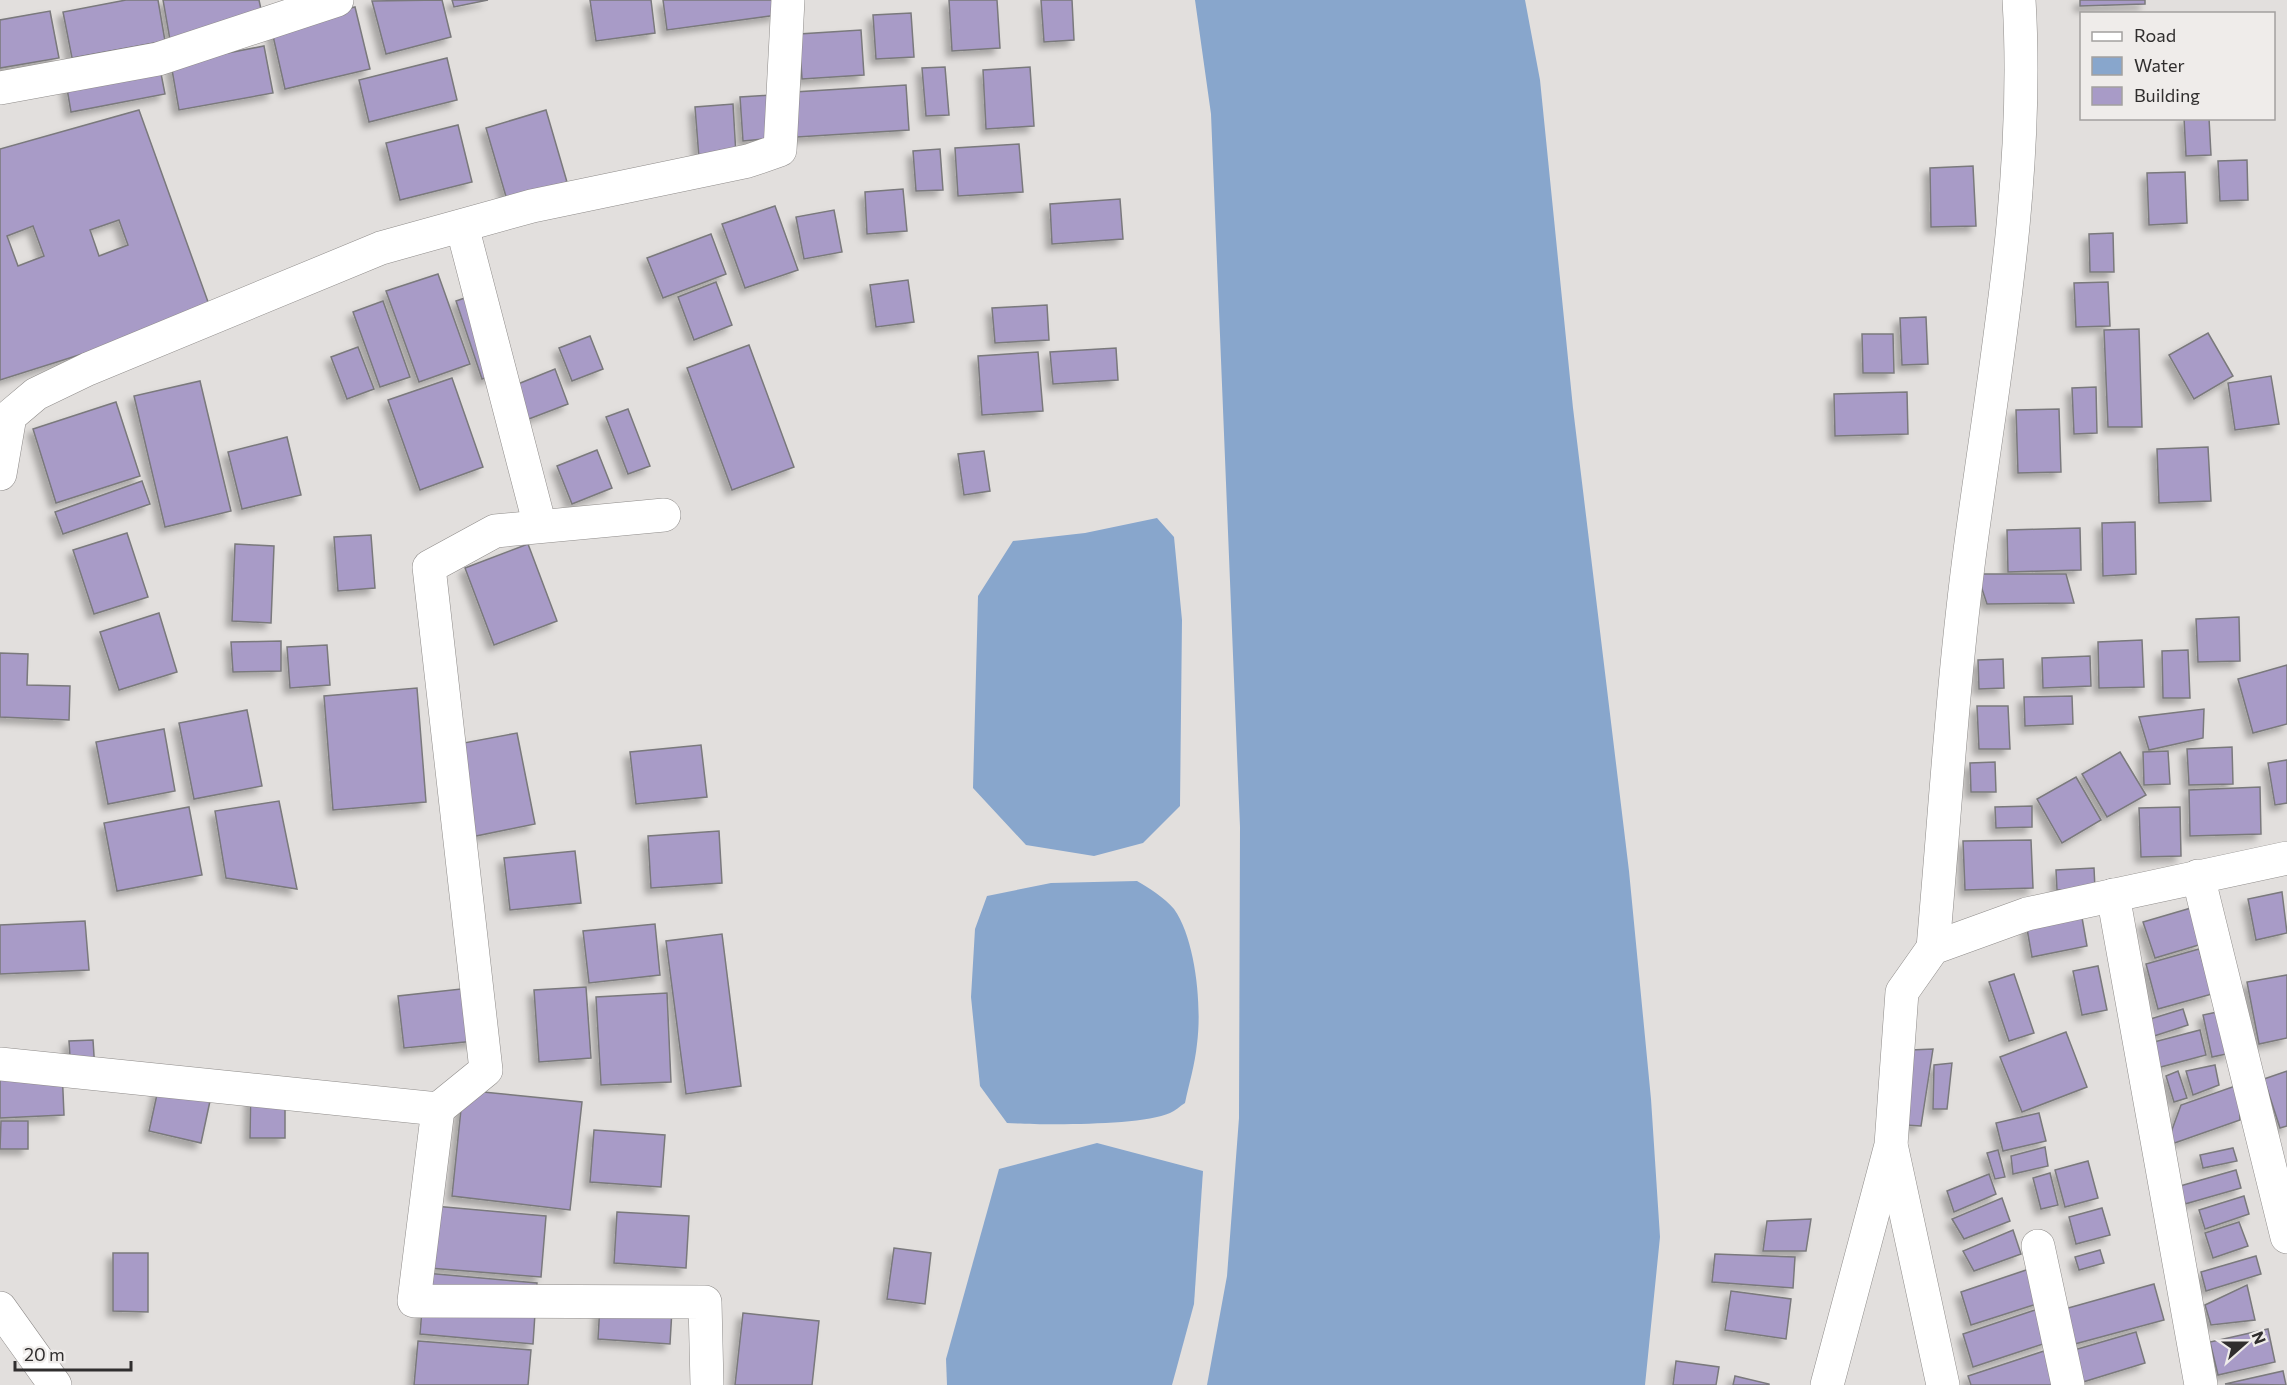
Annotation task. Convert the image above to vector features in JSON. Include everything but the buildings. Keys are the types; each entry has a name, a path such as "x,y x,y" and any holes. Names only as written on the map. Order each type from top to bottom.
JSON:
{"street":[{"path":"0,88 158,59 337,0"},
{"path":"0,474 10,416 36,394 381,248 532,206 748,161 780,150 788,0"},
{"path":"1827,1385 1891,1145 1902,992 1933,948 1961,617 2011,238 2022,55 2019,0"},
{"path":"462,226 540,526"},
{"path":"664,515 495,531 429,567 486,1070 438,1109 414,1301 705,1302 707,1385"},
{"path":"1933,948 2027,914 2287,858"},
{"path":"2198,876 2287,1237"},
{"path":"2113,895 2201,1385"},
{"path":"0,1064 438,1109"},
{"path":"1891,1145 1943,1385"},
{"path":"2038,1246 2068,1385"},
{"path":"0,1308 54,1385"}],"water":[{"path":"1195,0 1525,0 1540,80 1573,408 1629,871 1651,1099 1660,1237 1645,1385 1207,1385 1227,1276 1239,1118 1240,827 1211,114"},
{"path":"1157,518 1174,537 1182,620 1180,806 1143,843 1094,856 1026,845 973,788 978,596 1013,541 1085,533"},
{"path":"1137,881 1162,897 1174,909 1188,938 1196,974 1198,1029 1195,1059 1185,1103 1170,1113 1137,1120 1066,1124 1007,1123 980,1086 971,997 975,929 987,896 1051,883"},
{"path":"1097,1143 1203,1171 1194,1304 1172,1385 947,1385 946,1359 999,1169"}]}
